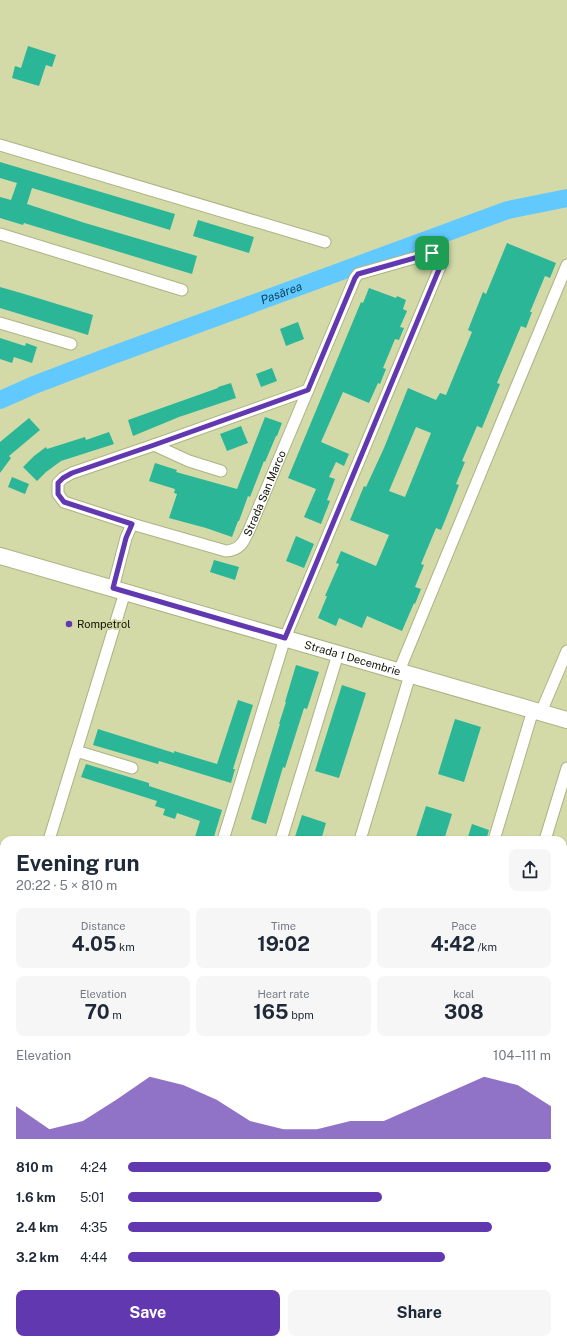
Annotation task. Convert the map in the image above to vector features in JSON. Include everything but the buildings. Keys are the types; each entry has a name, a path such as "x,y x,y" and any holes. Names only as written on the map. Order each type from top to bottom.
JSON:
{"main road":[{"name":"Strada 1 Decembrie","path":"0,556 567,720"}],"street":[{"path":"0,145 325,242"},
{"path":"0,234 182,290"},
{"name":"Strada San Marco","path":"154,445 72,473 58,483 58,494 64,502 132,524 226,551 234,550 239,547 250,528 352,283 358,274 432,253 437,254 441,258 440,267 285,638"},
{"path":"361,836 405,673 503,419 567,265"},
{"path":"0,323 71,344"},
{"path":"154,445 308,390"},
{"path":"154,445 189,461 221,471"},
{"path":"50,836 76,751 119,590 126,538 132,524"},
{"path":"224,836 285,638"},
{"path":"495,836 537,711 567,651"},
{"path":"282,836 338,654"},
{"path":"76,751 132,768"},
{"path":"546,836 567,768"}],"waterway":[{"name":"Pasărea","path":"0,400 34,385 105,358 508,210 567,198"}],"place":[{"name":"Rompetrol","path":"69,624"}],"route":[{"path":"432,253 437,254 441,258 440,267 285,638 113,588 126,538 132,524 64,502 58,494 58,483 72,473 308,390 352,283 358,274 432,253"}]}
